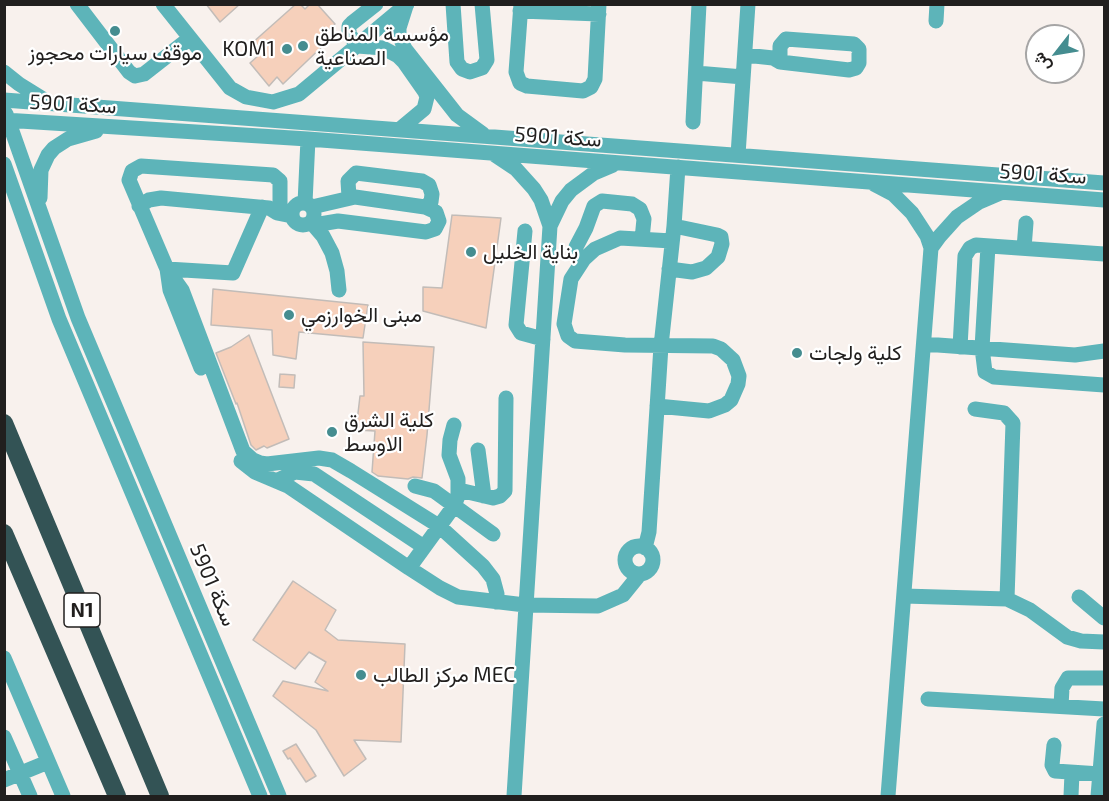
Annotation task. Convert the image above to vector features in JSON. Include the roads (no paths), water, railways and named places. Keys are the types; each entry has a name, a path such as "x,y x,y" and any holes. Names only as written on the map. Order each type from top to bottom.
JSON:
{"highway":[{"name":"N1","path":"4,423 160,796"},
{"name":"N1","path":"4,532 117,796"}],"street":[{"path":"77,4 129,72 135,76 144,74 190,38"},
{"name":"سكة 5901","path":"163,4 230,87 246,97 263,102 282,101 299,94 406,5"},
{"path":"376,4 349,26 348,34 358,46 375,46 391,51 404,62 426,92 424,109 400,129"},
{"path":"453,4 457,62 462,69 470,72 482,68 487,60 482,4"},
{"path":"693,122 699,4"},
{"path":"738,155 748,4"},
{"path":"936,21 937,4"},
{"name":"سكة 5901","path":"406,5 399,28 401,43 457,115 470,127 485,135"},
{"path":"520,8 599,9 596,79 591,87 583,90 527,86 520,82 516,72 520,8"},
{"path":"696,73 773,58 780,62 851,70 859,63 860,51 854,44 786,39 780,46 780,62"},
{"path":"4,72 31,92 56,105"},
{"name":"سكة 5901","path":"4,100 1104,183"},
{"name":"سكة 5901","path":"279,796 78,318 6,117 107,127 308,139 1104,200"},
{"path":"39,210 41,170 54,148 68,139 107,127"},
{"path":"308,139 305,213 323,236 332,253 339,290"},
{"path":"493,154 516,169 530,183 541,200 550,226"},
{"path":"514,796 550,226 571,189 594,172 620,163"},
{"name":"سكة 5901","path":"4,164 59,319 260,796"},
{"path":"167,269 233,273 270,206 280,181 273,175 141,166 132,171 129,180 167,269 170,290 236,454 247,467 274,474 295,472 314,474 424,547"},
{"path":"645,548 649,532 661,346 678,167"},
{"path":"349,197 348,181 356,173 422,180 429,185 432,194 431,202 425,207"},
{"path":"4,177 15,197"},
{"path":"869,182 893,194 912,213 932,248 888,796"},
{"path":"932,248 957,217 979,202 1004,192"},
{"path":"139,206 149,200 161,198 270,206 277,213 305,213 338,221 431,231 438,225 438,216 432,209 349,197 305,213"},
{"path":"576,247 594,206 602,201 632,204 640,209 644,219 642,239"},
{"path":"1024,248 1026,223"},
{"path":"525,231 516,325 521,333 543,339"},
{"path":"657,406 701,411 717,409 731,399 736,392 739,376 733,360 721,349 713,346 579,342 568,336 564,329 569,287 575,272 595,249 620,238 642,239 673,234 717,235 720,237 722,244 718,257 706,268 692,272 669,269"},
{"path":"960,346 967,250 976,245 1104,254"},
{"path":"988,246 982,348 983,369 990,376 1104,385"},
{"path":"963,295 985,297"},
{"path":"924,344 1075,355 1104,351"},
{"path":"459,490 497,498 505,491 506,398"},
{"path":"975,409 1005,413 1013,423 1007,599"},
{"path":"409,568 454,506 459,490 458,479 449,455 454,425"},
{"path":"478,450 484,496"},
{"path":"274,474 312,458 332,460 439,526 489,572 495,586 496,602"},
{"path":"274,474 409,568 458,597 525,605 588,608 606,604 629,589 640,574"},
{"path":"415,486 434,491 493,534"},
{"path":"641,546 645,548 652,555 652,566 645,573 635,573 627,567 626,557 631,549 641,546"},
{"path":"904,596 1007,599 1023,606 1067,637 1081,641 1104,642"},
{"path":"1079,597 1104,618"},
{"path":"4,658 63,796"},
{"path":"1061,706 1062,688 1068,678 1104,678"},
{"path":"928,699 1104,709"},
{"path":"1098,796 1104,724"},
{"path":"4,737 30,796"},
{"path":"1054,745 1053,770 1100,774"},
{"path":"4,780 48,762"},
{"path":"1071,796 1072,772"}],"place":[{"name":"موقف سيارات محجوز","path":"115,31"},
{"name":"مؤسسة المناطق الصناعية","path":"303,46"},
{"name":"KOM1","path":"287,49"},
{"name":"بناية الخليل","path":"471,252"},
{"name":"مبنى الخوارزمي","path":"289,315"},
{"name":"كلية ولجات","path":"797,353"},
{"name":"كلية الشرق الاوسط","path":"332,432"},
{"name":"مركز الطالب MEC","path":"361,675"}]}
